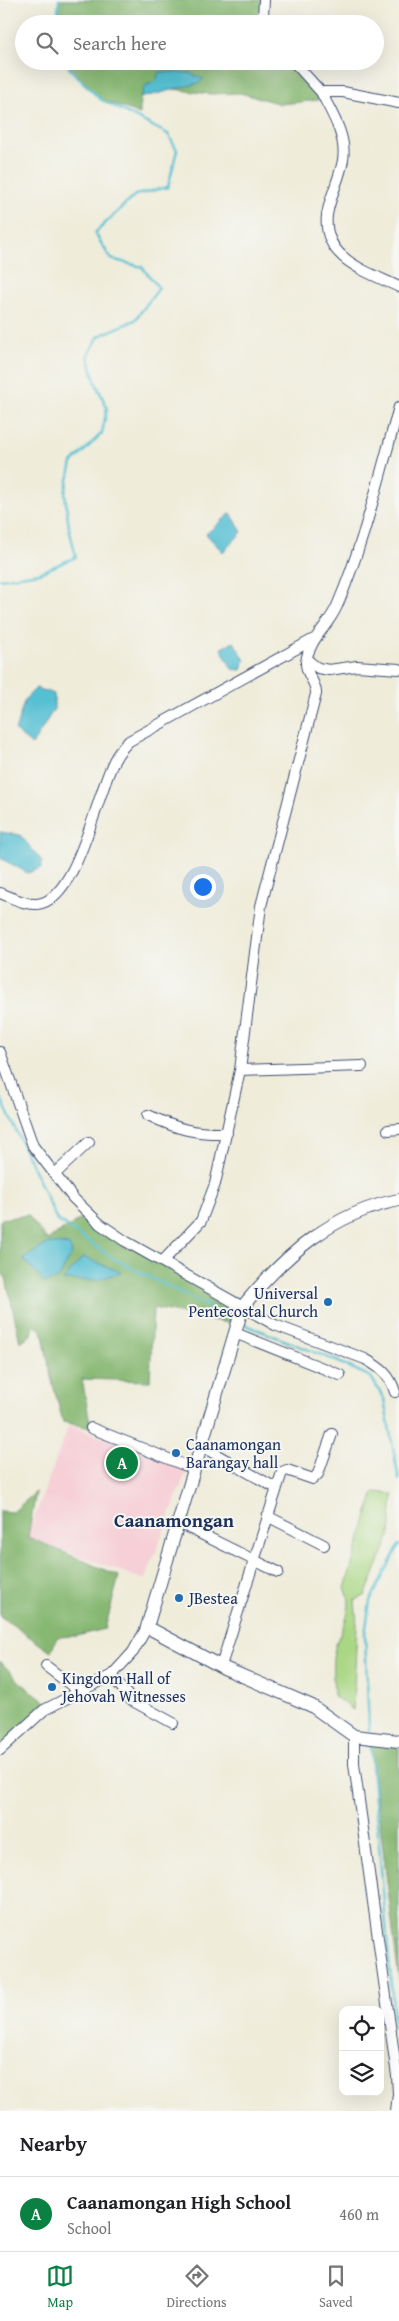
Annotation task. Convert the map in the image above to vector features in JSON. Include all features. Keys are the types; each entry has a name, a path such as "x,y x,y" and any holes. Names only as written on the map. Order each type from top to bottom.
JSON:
{"street":[{"path":"263,15 264,0"},
{"path":"301,70 321,92 342,139 344,159 328,215 327,236 333,248 344,258 399,287"},
{"path":"321,92 343,92 399,103"},
{"path":"0,893 36,904 49,900 61,890 81,853 114,761 129,741 315,638 327,624 337,606 364,531 399,407"},
{"path":"163,1261 192,1233 207,1210 227,1133 240,1070 261,906 316,694 316,686 307,670 307,660 315,638"},
{"path":"307,660 326,670 357,666 399,670"},
{"path":"0,1052 33,1146 81,1207 100,1224 242,1306 288,1330 365,1359 379,1367 391,1379 395,1392"},
{"path":"240,1070 362,1066"},
{"path":"148,1115 176,1129 211,1134 227,1133"},
{"path":"54,1174 89,1142"},
{"path":"0,1750 37,1715 112,1675 133,1652 147,1627 242,1306 273,1272 326,1228 356,1212 399,1200"},
{"path":"235,1333 340,1375"},
{"path":"91,1428 194,1469"},
{"path":"221,1666 252,1560 276,1488 284,1470 315,1478 332,1434"},
{"path":"201,1446 276,1488"},
{"path":"267,1516 324,1545"},
{"path":"178,1522 278,1572"},
{"path":"147,1627 221,1666 312,1706 354,1736 399,1741"},
{"path":"46,1666 80,1692"},
{"path":"112,1675 131,1700 173,1723"},
{"path":"354,1736 354,1764 397,2076 398,2094 396,2111"}],"shaded area":[{"path":"69,1425 187,1469 145,1580 27,1537"}],"green space":[{"path":"59,0 264,0 265,15 58,15"},
{"path":"71,70 301,70 321,92 319,100 281,104 240,93 209,94 174,89 199,83 203,79 156,81 145,86 140,98 140,114 100,99"},
{"path":"28,1215 47,1240 84,1217 243,1306 238,1325 153,1308 150,1381 82,1379 91,1428 63,1422 51,1377 42,1330 33,1325 31,1335 20,1342 6,1278 0,1271 0,1221 2,1219"},
{"path":"36,1492 28,1537 119,1576 105,1629 77,1636 57,1637 51,1652 0,1616 0,1511 13,1512"},
{"path":"374,1492 393,1494 390,1536 365,1596 355,1600 357,1625 353,1710 334,1696 333,1657 348,1612 348,1596 345,1588"},
{"path":"0,1661 21,1683 52,1706 0,1751"},
{"path":"370,1743 399,1747 399,1980"}],"water":[{"path":"159,72 190,73 204,79 199,83 140,98 145,86 156,81"},
{"path":"231,513 242,532 223,552 206,534"},
{"path":"234,642 245,660 241,670 232,669 221,648"},
{"path":"36,688 54,694 54,709 32,745 15,731 25,699"},
{"path":"0,832 20,835 42,861 41,868 28,873 0,858"},
{"path":"49,1243 69,1245 72,1253 59,1278 45,1283 23,1259"},
{"path":"83,1257 121,1272 97,1280 63,1280"}],"waterway":[{"path":"58,15 59,0"},
{"path":"0,579 39,573 76,557 69,528 65,493 72,463 102,433 107,408 95,381 88,355 99,336 135,320 159,288 142,267 111,259 95,233 135,195 168,187 177,150 168,134 100,99 71,70"},
{"path":"0,1096 57,1220 114,1259 233,1319"},
{"path":"246,1325 332,1359 371,1377 384,1399 399,1480"},
{"path":"369,1730 365,1634 370,1601 399,1545"},
{"path":"370,1743 395,2028 399,2044"}],"place":[{"name":"Universal Pentecostal Church","path":"328,1302"},
{"name":"Caanamongan Barangay hall","path":"176,1453"},
{"name":"Caanamongan High School","path":"122,1463"},
{"name":"JBestea","path":"179,1598"},
{"name":"Kingdom Hall of Jehovah Witnesses","path":"52,1687"}],"district":[{"name":"Caanamongan","path":"174,1520"}]}
